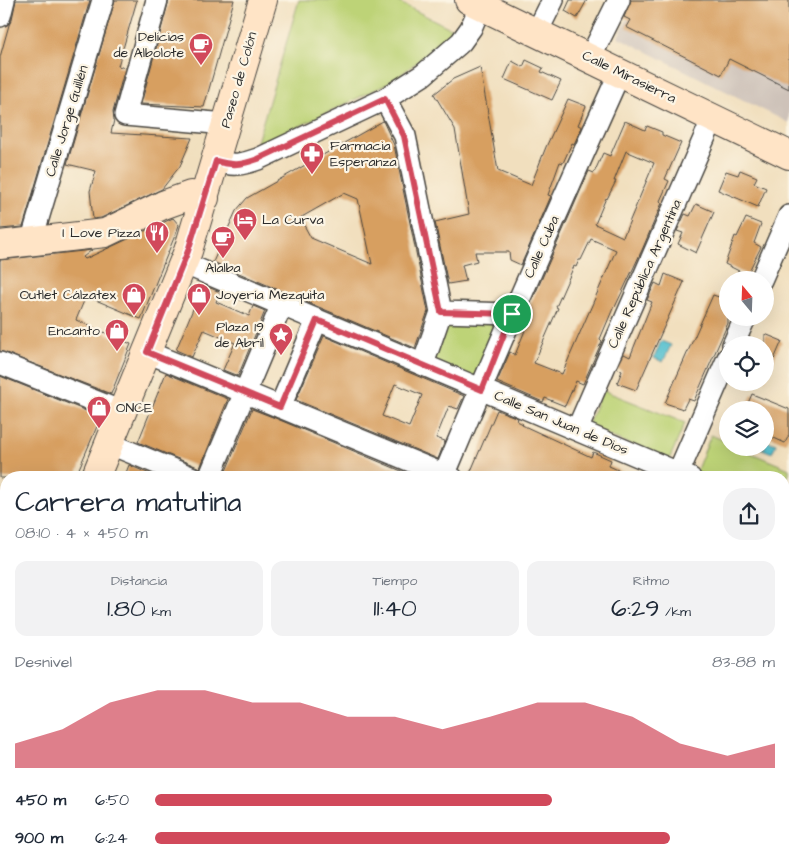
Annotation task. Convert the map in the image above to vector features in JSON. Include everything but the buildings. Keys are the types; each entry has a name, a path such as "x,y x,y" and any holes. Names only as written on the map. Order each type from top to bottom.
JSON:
{"street":[{"path":"0,16 4,0"},
{"name":"Calle Jorge Guillén","path":"31,242 103,0"},
{"path":"157,0 125,115 226,124"},
{"name":"Paseo de Colón","path":"98,471 183,262 205,198 263,0"},
{"path":"537,32 553,0"},
{"path":"590,58 619,0"},
{"path":"216,161 228,165 242,164 258,159 385,99 423,75 461,42 471,28 477,2"},
{"name":"Calle Mirasierra","path":"477,2 789,155"},
{"name":"Calle Cuba","path":"448,471 512,314 620,72"},
{"path":"385,99 404,136 441,312 423,364"},
{"name":"Calle República Argentina","path":"577,430 713,118"},
{"path":"0,246 105,232 163,205 192,195 205,198"},
{"path":"765,271 789,216"},
{"name":"Calle San Juan de Dios","path":"183,262 670,471"},
{"path":"212,471 282,304"},
{"path":"441,312 512,314"},
{"path":"280,407 317,320"},
{"path":"147,352 434,471"},
{"path":"0,363 122,412"},
{"path":"683,471 719,381"},
{"path":"108,443 176,471"}],"shaded area":[{"path":"637,0 789,0 789,123 618,37"}],"green space":[{"path":"299,0 394,0 454,30 393,81 267,142 257,142"},
{"path":"448,319 501,321 475,379 433,361"},
{"path":"602,390 685,423 669,460 587,427"},
{"path":"711,435 719,438 719,456 758,456 789,469 789,471 696,471"}],"water":[{"path":"661,341 671,345 663,362 654,358"}],"place":[{"name":"Delicias de Albolote","path":"201,66"},
{"name":"Farmacia Esperanza","path":"312,175"},
{"name":"La Curva","path":"245,241"},
{"name":"I Love Pizza","path":"157,254"},
{"name":"Alalba","path":"223,259"},
{"name":"Outlet Cálzatex","path":"134,316"},
{"name":"Joyería Mezquita","path":"199,316"},
{"name":"Encanto","path":"117,352"},
{"name":"Plaza 19 de Abril","path":"281,356"},
{"name":"ONCE","path":"99,429"}],"route":[{"path":"385,99 404,136 441,312 512,314 482,390 317,320 280,407 147,352 188,251 216,161 228,165 242,164 258,159 385,99"}]}
